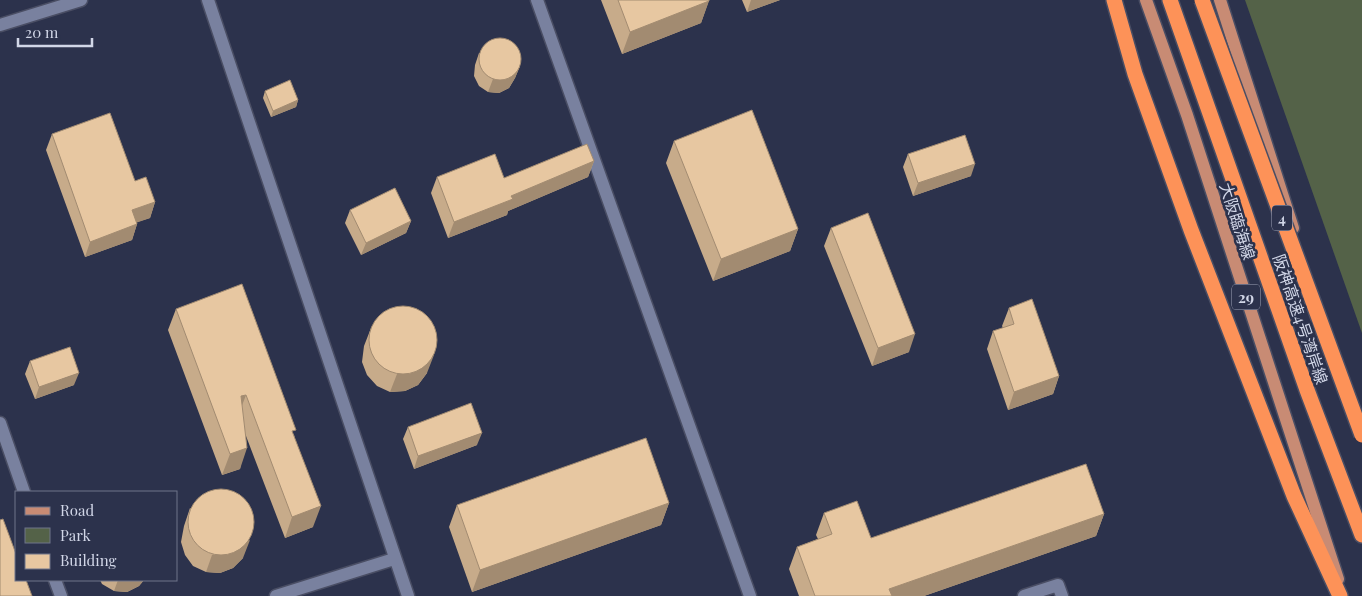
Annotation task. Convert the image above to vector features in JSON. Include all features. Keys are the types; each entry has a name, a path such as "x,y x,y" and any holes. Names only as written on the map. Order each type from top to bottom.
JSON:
{"highway":[{"path":"1114,0 1135,74 1191,230 1294,496 1340,596"},
{"name":"阪神高速4号湾岸線","path":"1170,0 1304,381 1362,535"},
{"name":"阪神高速4号湾岸線","path":"1202,0 1362,435"}],"main road":[{"name":"大阪臨海線","path":"1146,0 1187,115 1344,596"},
{"path":"1220,0 1362,441"}],"lane":[{"path":"0,25 81,0"},
{"path":"208,0 394,559 408,596"},
{"path":"537,0 750,596"},
{"path":"0,423 24,491"},
{"path":"276,596 394,559"},
{"path":"55,581 61,596"},
{"path":"1024,596 1058,585 1062,596"}],"green space":[{"path":"1245,0 1362,0 1362,333"}],"building":[{"path":"618,0 709,0 709,1 630,32"},
{"path":"500,38 515,44 521,59 515,74 500,80 485,74 479,59 485,44"},
{"path":"290,80 298,100 273,111 265,91"},
{"path":"752,110 798,229 721,259 674,141"},
{"path":"110,113 135,181 146,177 155,202 132,210 137,224 90,242 52,134"},
{"path":"965,135 975,164 918,183 908,154"},
{"path":"587,144 594,161 511,196 513,199 454,222 437,177 495,154 504,178"},
{"path":"395,188 411,221 366,243 350,210"},
{"path":"868,213 915,334 878,348 831,228"},
{"path":"242,284 296,430 292,431 321,506 292,517 246,395 241,396 247,448 230,454 176,309"},
{"path":"1032,299 1059,376 1014,392 993,331 1014,324 1009,308"},
{"path":"403,306 416,309 427,316 434,327 437,340 434,353 427,364 416,371 403,374 390,371 379,364 372,353 369,340 372,327 379,316 390,309"},
{"path":"70,347 79,373 39,387 30,361"},
{"path":"471,403 482,433 418,456 408,427"},
{"path":"646,438 669,503 480,570 457,505"},
{"path":"1086,464 1104,514 889,589 892,596 815,596 797,547 832,534 824,513 857,501 871,538"},
{"path":"221,489 234,491 249,504 252,509 254,522 252,535 239,550 234,553 221,555 208,553 193,540 190,535 188,522 190,509 203,494 208,491"},
{"path":"3,519 15,551 15,581 26,581 32,596 0,596 0,520"}]}
